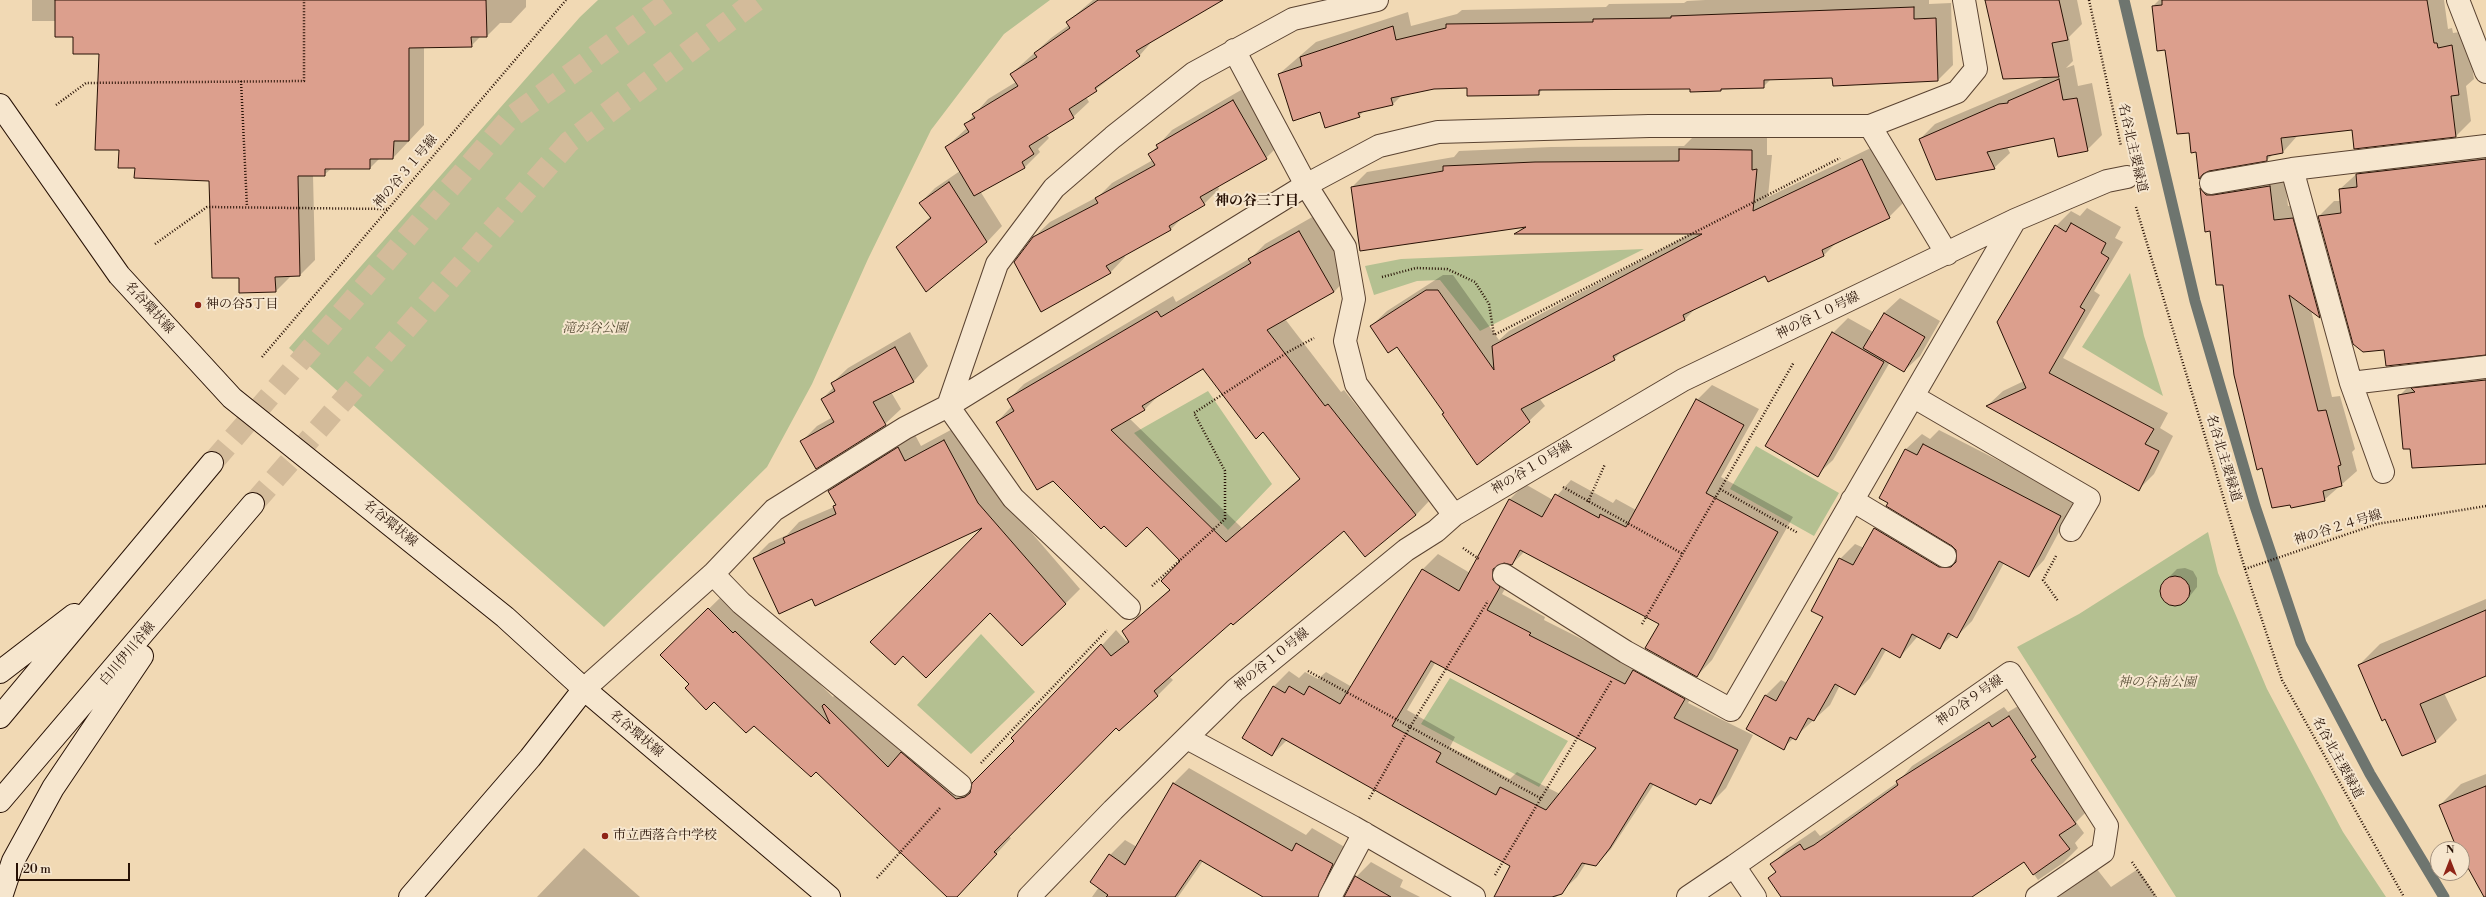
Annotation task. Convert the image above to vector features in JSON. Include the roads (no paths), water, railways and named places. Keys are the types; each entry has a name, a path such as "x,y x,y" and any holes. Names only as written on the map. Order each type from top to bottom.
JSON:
{"street":[{"path":"948,406 997,264 1054,188 1113,136 1188,78 1234,50 1293,19 1378,0"},
{"path":"410,897 530,758 584,689 714,574 774,510 905,428 948,406 1306,185 1379,146 1438,132 1649,126 1874,132 1957,92 1976,69 1964,0"},
{"path":"2458,0 2486,72"},
{"path":"1234,50 1306,185 1344,247 1354,299 1344,341 1356,384 1454,515"},
{"name":"名谷環状線","path":"0,105 118,275 232,398 505,617 584,689 829,897"},
{"path":"1874,132 1947,254"},
{"path":"2211,183 2292,170 2486,146"},
{"path":"2292,170 2351,383 2383,472"},
{"name":"神の谷１０号線","path":"1029,897 1235,690 1406,550 1436,530 1454,515 1683,380 1821,315 2015,220 2108,181 2127,177"},
{"path":"1504,575 1626,652 1731,710 1852,500 1914,397 2015,220"},
{"path":"2351,383 2486,367"},
{"path":"1914,397 2089,499 2071,530"},
{"path":"948,406 1013,498 1129,608"},
{"path":"0,717 212,463"},
{"path":"1852,500 1945,556"},
{"name":"白川伊川谷線","path":"0,801 203,565 253,504"},
{"path":"1,897 13,861 53,788 203,565"},
{"path":"714,574 741,603 960,785"},
{"path":"0,672 105,591"},
{"name":"神の谷９号線","path":"1734,866 2010,673 2107,826 2103,852 2037,897"},
{"path":"1186,738 1358,830 1474,897"},
{"path":"1330,897 1358,830"},
{"path":"1688,897 1734,866 1755,897"}],"waterway":[{"path":"2124,0 2195,301 2255,506 2301,643 2370,774 2444,897"}],"tunnel":[{"path":"212,463 510,118 672,0"},
{"path":"253,504 569,142 757,0"}],"place":[{"name":"神の谷5丁目","path":"198,305"},
{"name":"市立西落合中学校","path":"605,836"}],"district":[{"name":"神の谷三丁目","path":"1257,202"}],"park label":[{"name":"滝が谷公園","path":"595,329"},
{"name":"神の谷南公園","path":"2157,683"}]}
